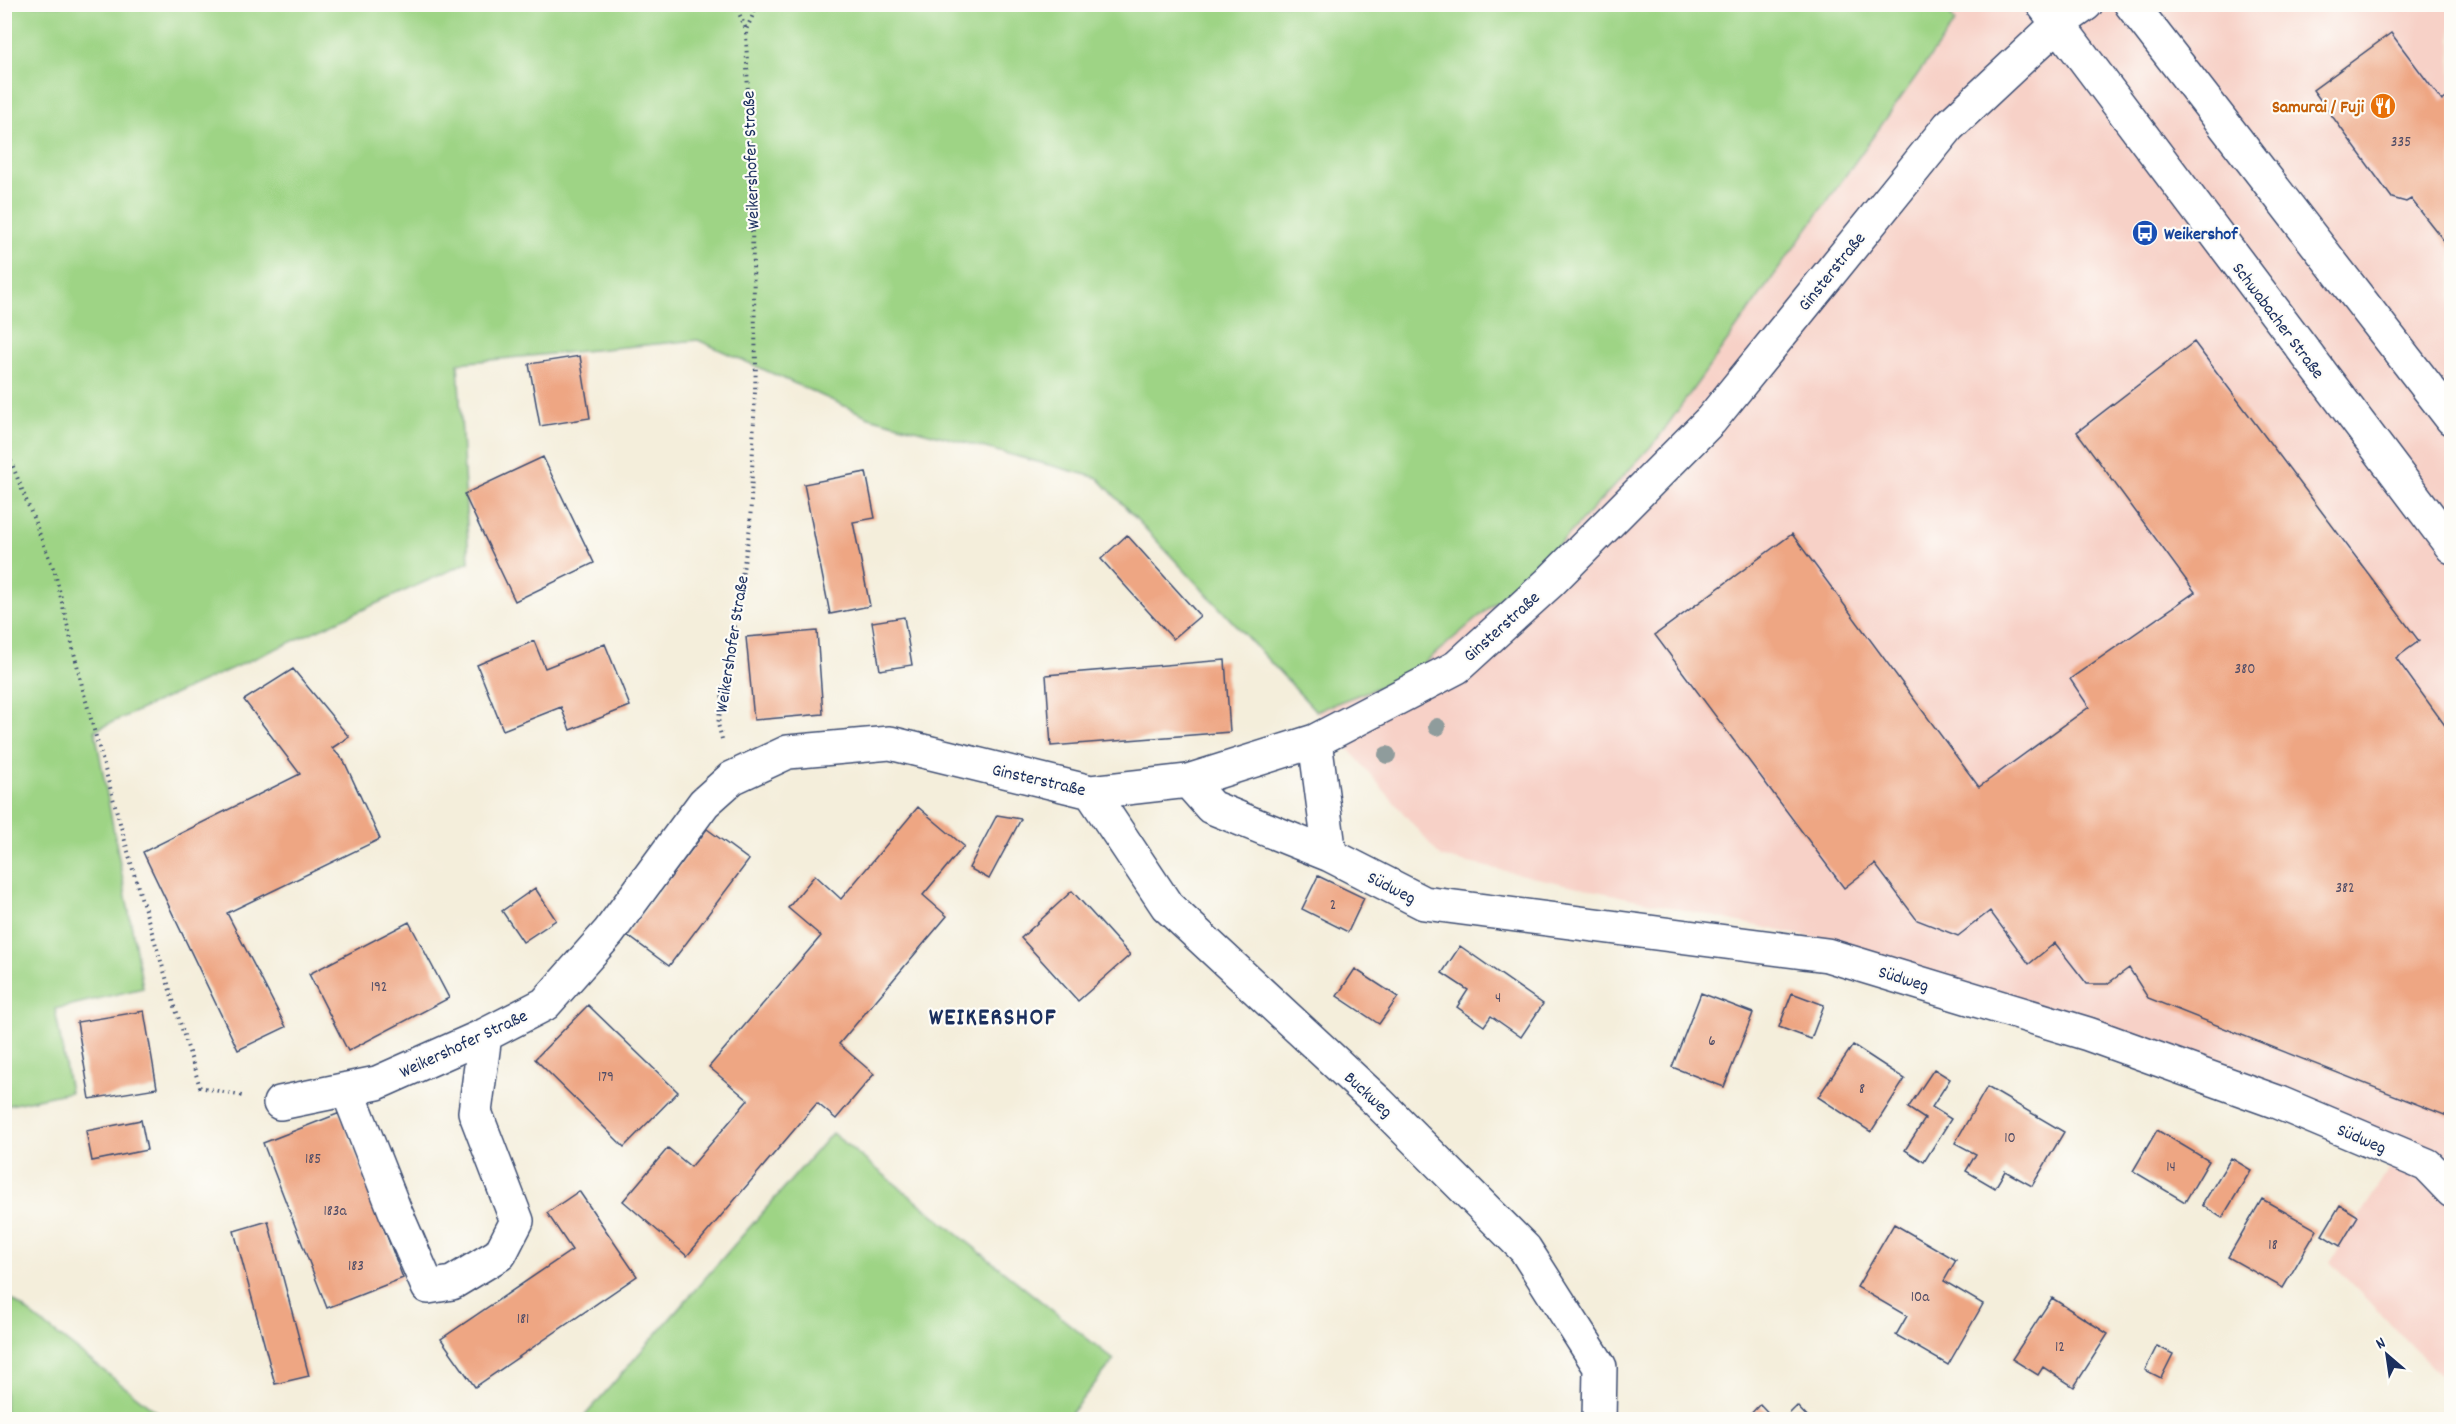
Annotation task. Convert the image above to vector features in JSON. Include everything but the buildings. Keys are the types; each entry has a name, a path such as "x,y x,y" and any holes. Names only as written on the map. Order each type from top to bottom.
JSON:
{"street":[{"name":"Ginsterstraße","path":"732,778 788,752 890,743 1091,792 1188,781 1315,741 1457,667 1549,583 1711,420 1949,126 2050,14 2086,4"},
{"path":"2131,4 2451,419"},
{"name":"Schwabacher Straße","path":"2050,14 2451,547"},
{"path":"1315,741 1330,855"},
{"name":"Weikershofer Straße","path":"280,1104 377,1083 485,1035 545,1004 609,932 704,803 732,778"},
{"name":"Südweg","path":"1188,781 1211,807 1330,855 1424,903 1838,958 2088,1034 2277,1102 2427,1165 2451,1191"},
{"name":"Buckweg","path":"1091,792 1167,906 1378,1102 1526,1249 1600,1367 1599,1419"},
{"path":"347,1089 428,1287 452,1283 500,1254 517,1221 475,1112 485,1035"}],"path":[{"path":"735,4 746,30"},
{"name":"Weikershofer Straße","path":"732,778 718,724 750,527 756,364 746,30 758,4"},
{"path":"4,444 55,573 84,694 137,884 200,1088 280,1104"}],"shaded area":[{"path":"1944,5 2451,5 2451,1386 2330,1262 2408,1140 1840,944 1441,857 1316,711 1410,675 1543,562 1656,441 1955,23"}],"green space":[{"path":"1944,4 1955,22 1656,441 1543,562 1410,675 1316,711 1098,478 869,417 698,340 458,363 469,562 95,730 143,988 55,1009 70,1092 5,1106 4,5"},
{"path":"832,1133 1114,1360 1066,1419 582,1419"},
{"path":"5,1294 166,1419 5,1419"}],"place":[{"name":"Samurai / Fuji","path":"2383,106"},
{"name":"Weikershof","path":"2145,233"}],"district":[{"name":"WEIKERSHOF","path":"993,1016"}]}
